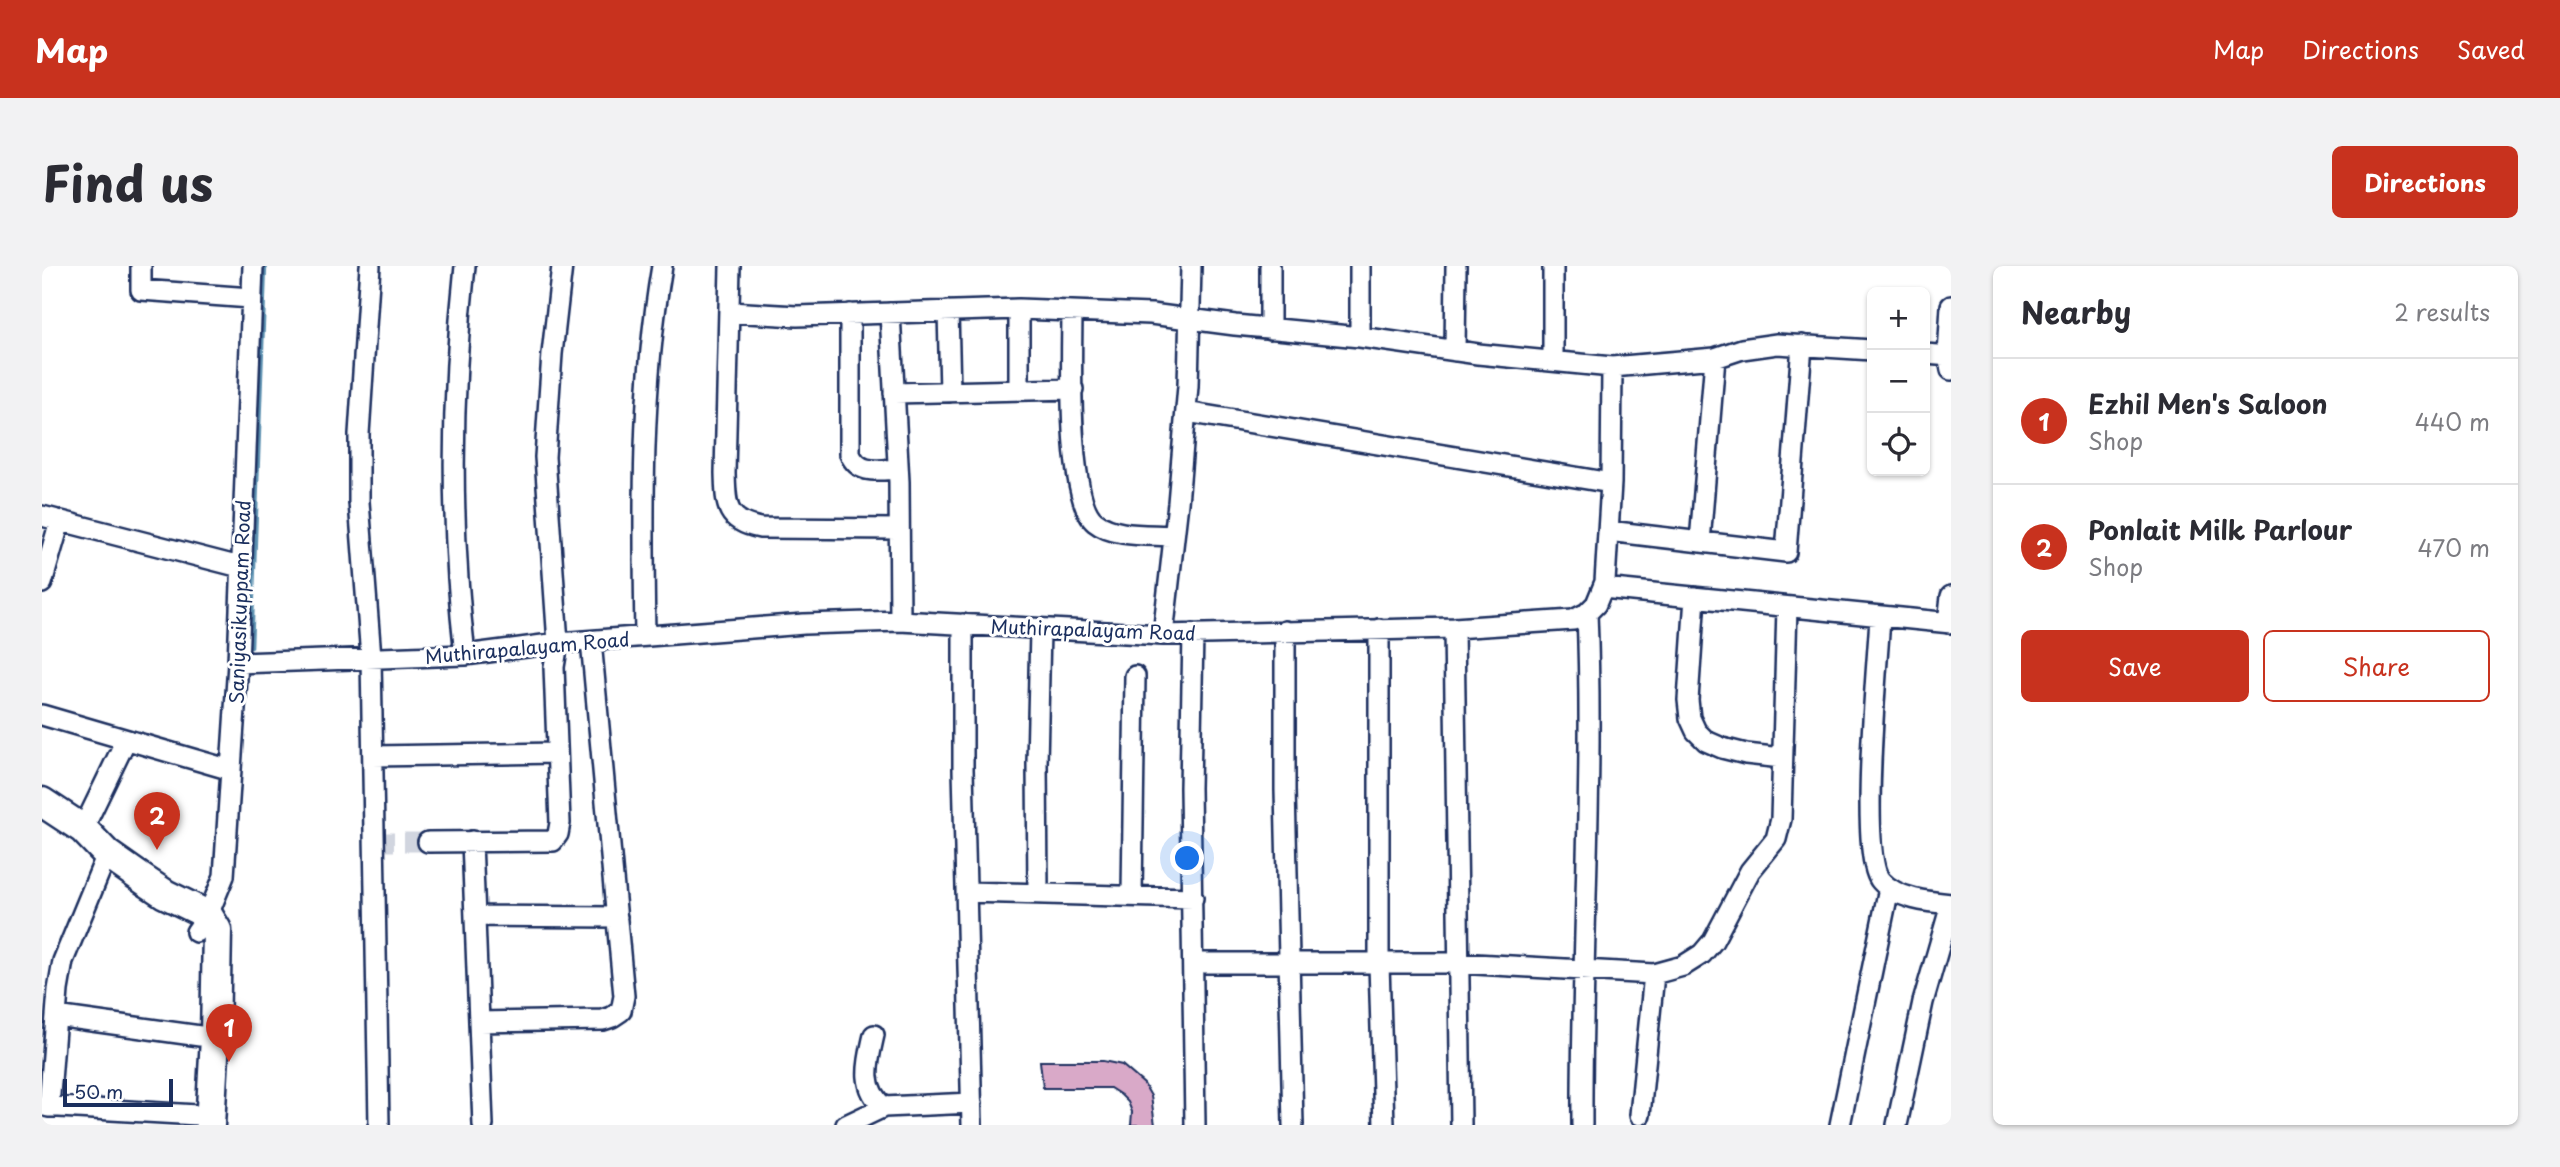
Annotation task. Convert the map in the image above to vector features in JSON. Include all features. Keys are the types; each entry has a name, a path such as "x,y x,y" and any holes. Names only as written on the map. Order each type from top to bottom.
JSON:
{"highway":[{"path":"42,802 83,828 107,854 202,923 217,930 215,1038 201,1122"},
{"path":"201,1122 202,923"}],"street":[{"path":"141,266 141,290 251,298"},
{"name":"Saniyasikuppam Road","path":"202,923 224,876 237,663 253,266"},
{"path":"370,266 359,434 359,475 371,657 379,1125"},
{"path":"465,266 453,406 453,491 465,655"},
{"path":"428,842 553,841 558,834 560,823 554,667 558,643 545,457 562,266"},
{"path":"645,636 643,526 646,405 662,266"},
{"path":"730,266 725,473 732,515 738,522 760,528 899,529"},
{"path":"1163,635 1186,412 1191,266"},
{"path":"1270,266 1270,329"},
{"path":"1360,266 1360,337"},
{"path":"1455,351 1456,266"},
{"path":"1553,266 1553,360"},
{"path":"1930,355 1950,360 1951,306"},
{"path":"730,312 797,316 1019,309 1072,310 1190,318 1360,337 1455,351 1612,367 1715,358 1742,349 1777,344 1867,350"},
{"path":"1019,309 1019,390"},
{"path":"1072,310 1077,486 1083,506 1093,521 1106,528 1121,532 1174,536"},
{"path":"948,311 950,392"},
{"path":"890,313 898,469 900,621"},
{"path":"850,314 850,454 854,464 860,467 870,470 898,469"},
{"path":"1608,531 1786,552 1802,345"},
{"path":"1700,542 1715,358"},
{"path":"1582,1125 1589,791 1590,686 1587,613 1596,604 1603,588 1611,483 1612,367"},
{"path":"894,393 1073,390"},
{"path":"1186,412 1611,483"},
{"path":"42,583 51,518 240,567"},
{"path":"1603,588 1950,623 1951,596"},
{"path":"1695,597 1688,700 1690,718 1696,731 1706,741 1722,748 1782,758"},
{"path":"1194,963 1457,963 1654,974 1683,966 1702,954 1713,942 1750,871 1776,839 1781,819 1787,607"},
{"name":"Muthirapalayam Road","path":"237,663 465,655 558,643 804,624 900,621 1163,635 1557,623 1573,620 1587,613"},
{"path":"1880,617 1870,834 1872,863 1881,881 1889,888 1911,897 1951,905 1923,1002 1897,1125"},
{"path":"963,624 962,769 972,1125"},
{"path":"1454,628 1461,1125"},
{"path":"1379,629 1378,964 1384,1125"},
{"path":"1038,892 1040,630"},
{"path":"1285,631 1288,964 1293,1125"},
{"path":"1194,634 1190,788 1195,1125"},
{"path":"479,1022 603,1020 621,1011 624,996 591,641"},
{"path":"1132,895 1135,676"},
{"path":"42,715 231,770"},
{"path":"83,828 126,740"},
{"path":"373,756 557,753"},
{"path":"472,841 483,1125"},
{"path":"107,854 63,961 46,1107 201,1122"},
{"path":"1840,1125 1889,888"},
{"path":"966,892 1193,898"},
{"path":"475,916 617,917"},
{"path":"1640,1115 1654,974"},
{"path":"56,1016 200,1036"},
{"path":"874,1035 869,1060 869,1086 873,1098 884,1107"},
{"path":"846,1125 884,1107 972,1103"}],"building":[{"path":"1040,1061 1103,1061 1122,1065 1144,1084 1151,1096 1155,1125 1131,1125 1132,1112 1128,1102 1110,1088 1043,1088"}],"waterway":[{"path":"251,647 265,266"}],"tunnel":[{"path":"375,842 428,842"}],"place":[{"name":"Ponlait Milk Parlour","path":"157,850"},
{"name":"Ezhil Men's Saloon","path":"229,1062"}]}
